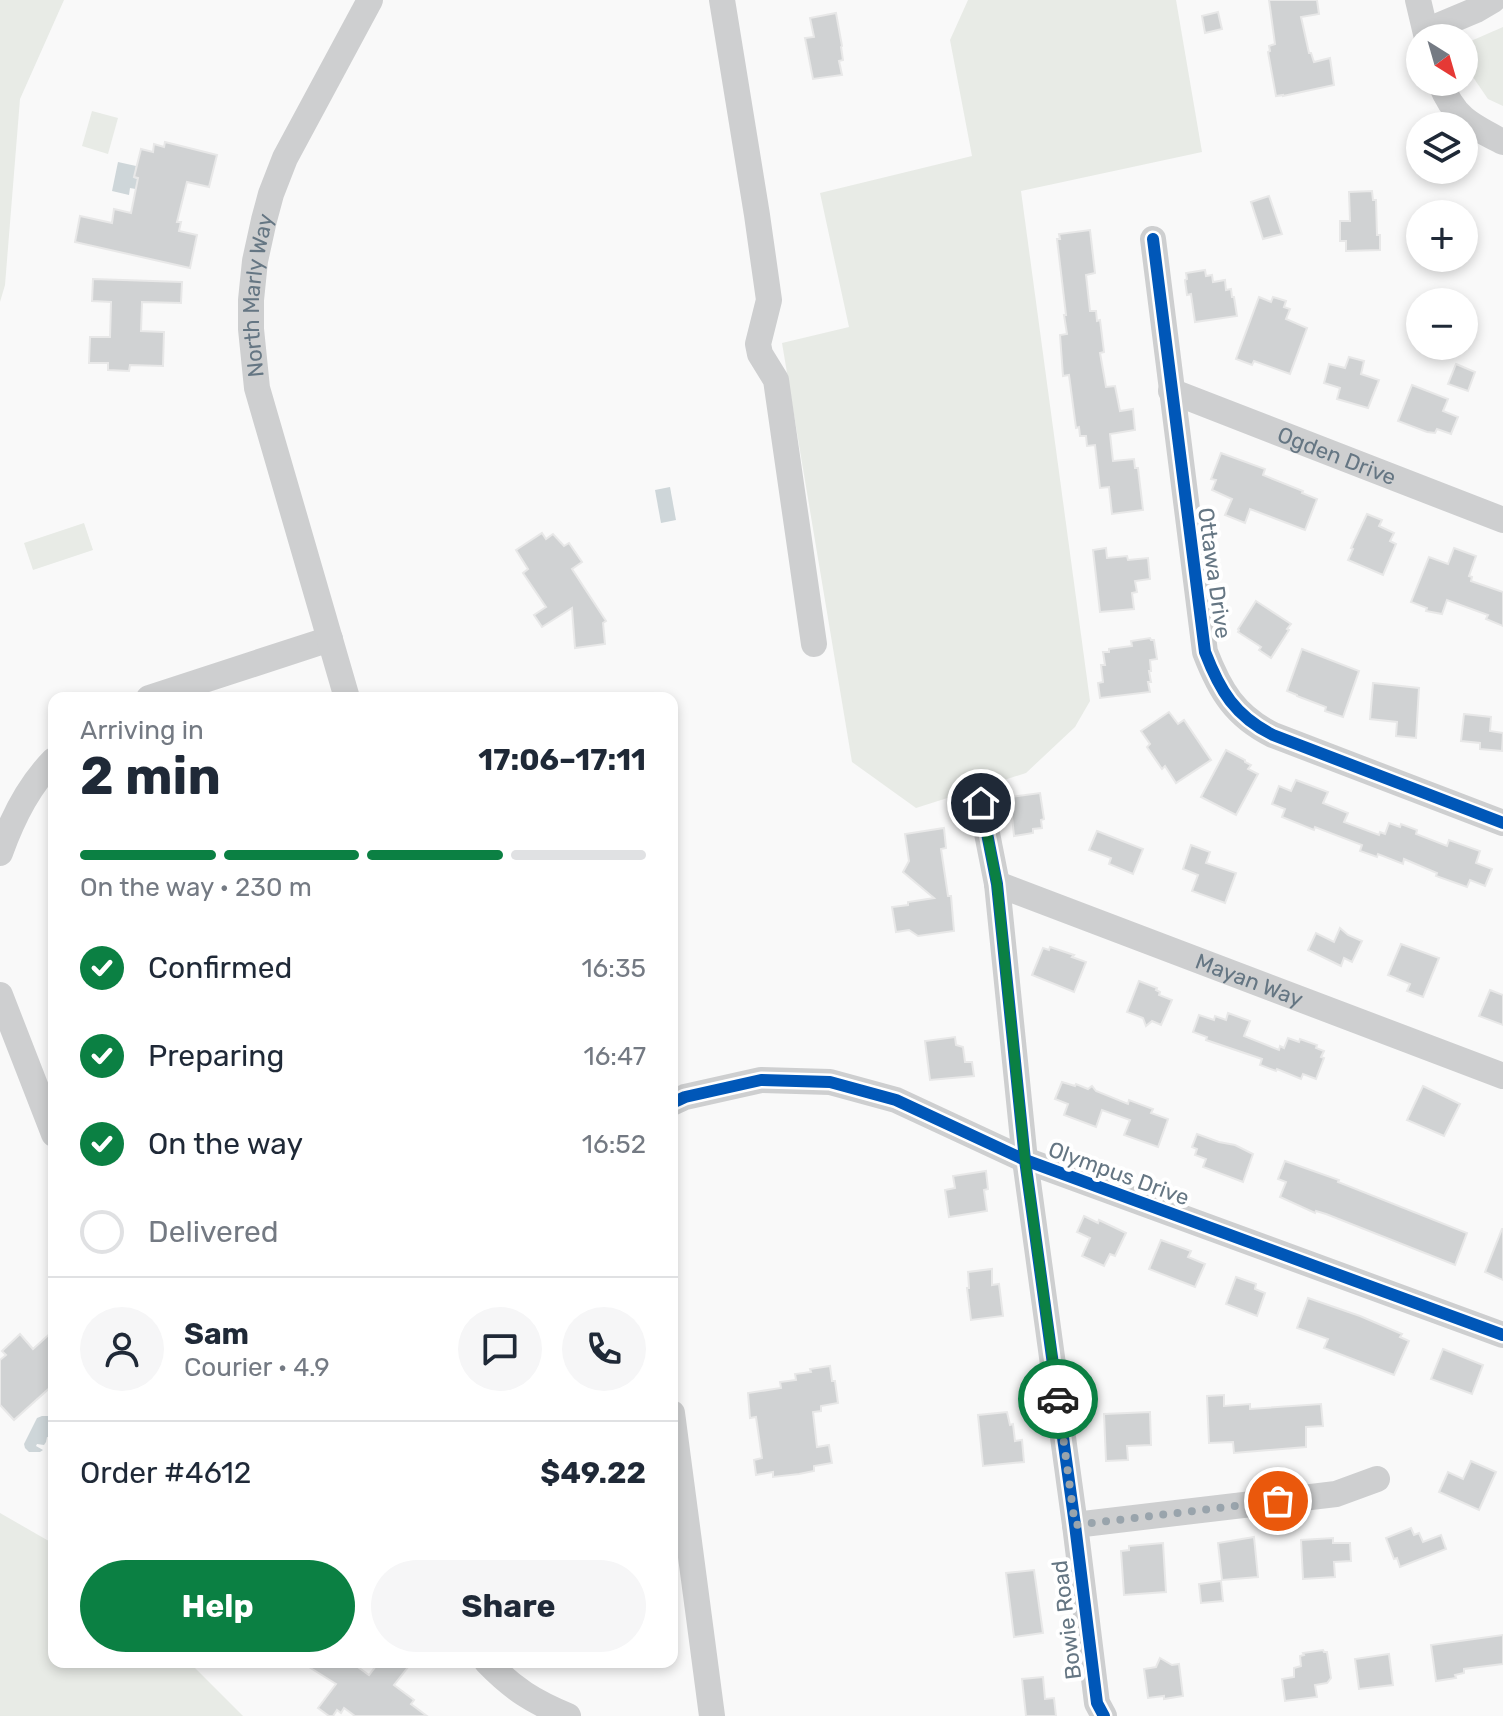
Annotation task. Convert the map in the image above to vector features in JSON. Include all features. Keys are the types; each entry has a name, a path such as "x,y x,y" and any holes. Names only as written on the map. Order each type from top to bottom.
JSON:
{"street":[{"name":"North Marly Way","path":"345,692 257,388 251,300 264,220 285,158 370,0"},
{"path":"722,0 769,300 758,344 760,354 776,380 814,644"},
{"path":"1418,0 1423,24"},
{"path":"1448,24 1493,0"},
{"path":"1445,96 1463,119 1503,142"},
{"name":"Ottawa Drive","path":"1153,239 1205,652 1216,679 1236,709 1253,725 1503,823"},
{"name":"Ogden Drive","path":"1171,391 1503,520"},
{"path":"167,692 330,639"},
{"path":"0,853 20,806 48,767"},
{"name":"Bowie Road","path":"981,803 997,884 1025,1160 1097,1703 1104,1716"},
{"name":"Mayan Way","path":"997,884 1503,1076"},
{"path":"0,995 48,1119"},
{"name":"Olympus Drive","path":"678,1100 761,1080 830,1082 896,1100 1025,1160 1503,1335"},
{"path":"678,1458 712,1716"},
{"path":"1075,1525 1336,1494 1377,1479"},
{"path":"493,1668 525,1695 568,1716"}],"shaded area":[{"path":"0,0 64,0 20,99 5,285 0,302"},
{"path":"968,0 1176,0 1202,152 1021,191 1090,701 1075,727 1026,773 916,808 852,762 782,343 849,327 820,193 972,156 950,40"},
{"path":"1503,27 1503,106 1488,99 1478,84 1478,38"},
{"path":"92,111 118,118 108,154 82,146"},
{"path":"118,162 136,166 134,178 143,180 141,190 130,188 129,195 112,191"},
{"path":"670,487 676,520 661,523 655,490"},
{"path":"84,523 93,550 33,570 24,543"},
{"path":"48,1416 48,1437 44,1445 36,1446 43,1450 29,1452 24,1444 37,1418"},
{"path":"0,1513 48,1541 48,1668 195,1668 243,1716 0,1716"}],"building":[{"path":"1269,0 1317,0 1319,14 1301,17 1309,53 1314,62 1330,58 1334,85 1276,96 1268,52 1269,46 1275,44"},
{"path":"1218,12 1222,29 1205,33 1202,16"},
{"path":"836,13 842,46 843,60 839,61 842,75 813,79 805,38 814,37 810,18"},
{"path":"165,142 217,155 209,187 187,182 177,222 181,222 179,231 197,235 190,268 75,242 80,216 112,223 114,209 131,213 138,178 134,177 141,149 153,152 154,144 164,147"},
{"path":"1372,191 1373,200 1376,200 1380,250 1346,251 1346,241 1340,241 1340,221 1350,221 1349,192"},
{"path":"1269,196 1282,234 1263,239 1251,202"},
{"path":"1090,230 1095,273 1086,275 1090,311 1096,311 1097,321 1100,320 1104,352 1100,353 1106,387 1115,386 1120,411 1133,409 1135,430 1110,434 1113,461 1134,459 1143,510 1112,514 1109,487 1100,488 1095,445 1087,446 1086,436 1080,436 1079,427 1076,428 1069,375 1063,376 1060,335 1067,334 1057,239 1060,239 1059,234"},
{"path":"1205,270 1206,276 1212,275 1213,282 1225,280 1226,290 1231,289 1234,297 1237,316 1195,322 1191,294 1187,295 1186,273"},
{"path":"93,279 182,282 181,303 142,302 141,331 164,332 163,366 130,365 129,371 108,370 108,363 89,363 90,337 110,337 111,302 92,301"},
{"path":"1259,297 1271,302 1273,297 1286,301 1284,307 1290,309 1286,319 1307,328 1290,374 1254,361 1252,365 1236,359"},
{"path":"1349,357 1364,361 1361,374 1379,380 1368,408 1337,399 1340,388 1324,383 1329,364 1345,368"},
{"path":"1456,364 1475,372 1468,391 1448,384"},
{"path":"1412,385 1448,399 1443,411 1458,417 1451,434 1437,429 1435,433 1427,432 1398,421"},
{"path":"1221,453 1265,469 1263,475 1317,499 1305,530 1250,509 1245,523 1225,515 1232,499 1212,490 1216,480 1211,479"},
{"path":"1367,514 1382,520 1379,526 1394,533 1390,541 1396,544 1383,575 1348,560"},
{"path":"542,533 546,539 553,534 564,546 569,543 582,562 572,569 606,621 603,623 605,644 575,648 572,608 542,627 534,615 546,607 523,573 528,569 516,550"},
{"path":"1106,548 1107,558 1148,558 1150,579 1135,581 1137,592 1132,593 1134,609 1100,612 1093,550"},
{"path":"1454,548 1476,556 1469,576 1472,577 1471,581 1503,592 1503,626 1486,619 1488,615 1447,600 1442,614 1426,611 1427,608 1411,602 1429,557 1448,564"},
{"path":"1256,601 1291,624 1271,658 1259,650 1261,647 1238,632"},
{"path":"1154,640 1157,659 1150,660 1150,692 1100,698 1098,683 1103,682 1103,652 1132,646 1131,641"},
{"path":"1302,649 1359,671 1343,717 1287,691"},
{"path":"1373,683 1419,688 1416,738 1396,736 1397,722 1370,719"},
{"path":"1169,712 1178,724 1184,720 1211,760 1176,783 1147,747 1150,744 1141,731"},
{"path":"1464,714 1491,717 1490,731 1503,733 1502,751 1480,749 1480,743 1461,741"},
{"path":"1226,750 1245,760 1251,765 1248,769 1258,774 1236,815 1201,797"},
{"path":"1296,780 1328,792 1323,803 1348,813 1344,822 1379,835 1380,832 1385,834 1389,823 1400,827 1401,824 1417,830 1416,834 1447,846 1449,840 1480,851 1476,863 1492,869 1485,886 1470,880 1467,887 1436,876 1437,873 1404,859 1403,864 1378,854 1377,857 1360,851 1362,845 1282,817 1285,809 1272,804 1279,786 1291,791"},
{"path":"1040,793 1044,819 1041,820 1042,828 1014,836 1010,797"},
{"path":"944,828 946,848 941,849 948,896 951,896 954,931 918,936 909,930 896,932 892,907 934,898 903,872 909,861 905,834"},
{"path":"1097,831 1143,849 1133,874 1109,864 1111,858 1089,850"},
{"path":"1191,845 1210,852 1206,863 1236,873 1225,903 1192,891 1198,875 1183,869"},
{"path":"1340,928 1362,941 1352,962 1344,958 1341,966 1308,950 1316,933 1334,942"},
{"path":"1401,944 1439,958 1423,997 1407,991 1410,984 1388,975"},
{"path":"1050,947 1086,962 1074,992 1032,975 1043,948 1049,950"},
{"path":"1139,981 1157,988 1159,995 1172,1000 1161,1025 1152,1021 1146,1026 1143,1018 1127,1012"},
{"path":"1490,990 1503,995 1503,1025 1479,1016"},
{"path":"1228,1013 1250,1021 1244,1036 1279,1050 1280,1046 1284,1048 1288,1038 1317,1045 1316,1048 1324,1051 1321,1057 1324,1058 1316,1079 1303,1074 1301,1079 1260,1065 1262,1059 1206,1040 1207,1037 1193,1032 1199,1015 1226,1020"},
{"path":"955,1037 956,1045 963,1047 965,1062 972,1062 974,1076 930,1080 925,1041"},
{"path":"1062,1082 1088,1089 1092,1086 1096,1091 1128,1104 1129,1100 1153,1109 1151,1113 1168,1119 1158,1147 1124,1135 1130,1120 1102,1110 1096,1127 1064,1115 1068,1104 1055,1099"},
{"path":"1423,1086 1460,1104 1444,1136 1407,1120"},
{"path":"1197,1134 1235,1145 1253,1154 1243,1182 1203,1167 1206,1159 1195,1155 1197,1149 1192,1147"},
{"path":"1285,1161 1467,1233 1455,1265 1280,1197 1286,1182 1278,1179"},
{"path":"986,1171 988,1189 984,1190 987,1211 949,1217 945,1190 955,1188 953,1176"},
{"path":"1084,1216 1126,1233 1115,1256 1110,1254 1104,1266 1082,1256 1090,1238 1077,1232"},
{"path":"1503,1229 1503,1280 1485,1272"},
{"path":"1161,1240 1191,1251 1188,1257 1205,1264 1195,1287 1149,1269"},
{"path":"992,1269 992,1285 999,1284 1003,1316 971,1320 968,1272"},
{"path":"1236,1277 1256,1284 1255,1289 1265,1293 1257,1316 1226,1304"},
{"path":"1308,1298 1402,1334 1400,1337 1409,1341 1394,1375 1324,1348 1328,1339 1297,1328"},
{"path":"20,1334 33,1349 48,1335 48,1389 14,1420 0,1405 0,1360 6,1355 2,1351"},
{"path":"1443,1349 1483,1365 1472,1394 1431,1379"},
{"path":"830,1366 838,1403 821,1406 821,1411 813,1412 817,1447 829,1445 832,1463 814,1466 814,1471 799,1474 773,1477 773,1472 756,1475 754,1460 762,1458 756,1417 750,1418 748,1393 781,1388 780,1382 796,1380 795,1374"},
{"path":"1224,1395 1224,1406 1250,1404 1250,1409 1321,1404 1323,1426 1306,1427 1306,1447 1234,1453 1233,1442 1209,1443 1207,1396"},
{"path":"1007,1412 1010,1425 1013,1424 1015,1441 1022,1440 1024,1462 983,1466 978,1415"},
{"path":"1150,1412 1151,1445 1127,1446 1128,1460 1106,1461 1104,1414"},
{"path":"1471,1461 1496,1472 1479,1510 1439,1492 1448,1472 1463,1479"},
{"path":"1411,1528 1414,1535 1419,1533 1423,1542 1441,1535 1446,1549 1400,1567 1386,1538"},
{"path":"1254,1537 1258,1577 1222,1580 1218,1543"},
{"path":"1333,1538 1333,1543 1350,1543 1351,1561 1334,1562 1335,1577 1303,1579 1301,1540"},
{"path":"1163,1543 1166,1592 1124,1595 1121,1551 1129,1550 1129,1546"},
{"path":"1034,1570 1043,1633 1014,1637 1006,1573"},
{"path":"1221,1581 1223,1601 1201,1603 1199,1584"},
{"path":"1503,1635 1503,1664 1464,1669 1464,1673 1455,1675 1456,1678 1436,1681 1431,1645"},
{"path":"1327,1652 1331,1678 1327,1683 1315,1685 1317,1697 1285,1701 1282,1679 1294,1677 1294,1668 1301,1666 1300,1656 1303,1653"},
{"path":"1389,1654 1393,1685 1359,1689 1355,1659"},
{"path":"1160,1658 1172,1665 1179,1664 1183,1696 1148,1698 1144,1669 1156,1667"},
{"path":"311,1668 359,1668 369,1675 374,1668 407,1668 394,1685 414,1700 411,1704 427,1716 355,1716 344,1708 341,1713 337,1710 329,1716 318,1708 336,1684"},
{"path":"1043,1677 1045,1699 1054,1698 1056,1716 1026,1716 1022,1679"}],"cycle path":[{"path":"1153,239 1205,652 1223,690 1248,720 1273,735 1503,823"},
{"path":"981,803 997,884 1025,1160 1097,1703 1104,1716"},
{"path":"678,1100 761,1080 830,1082 896,1100 1025,1160 1503,1335"}],"way so far":[{"path":"1058,1399 1075,1525 1278,1501"}],"route":[{"path":"981,803 997,884 1025,1160 1058,1399"}]}
